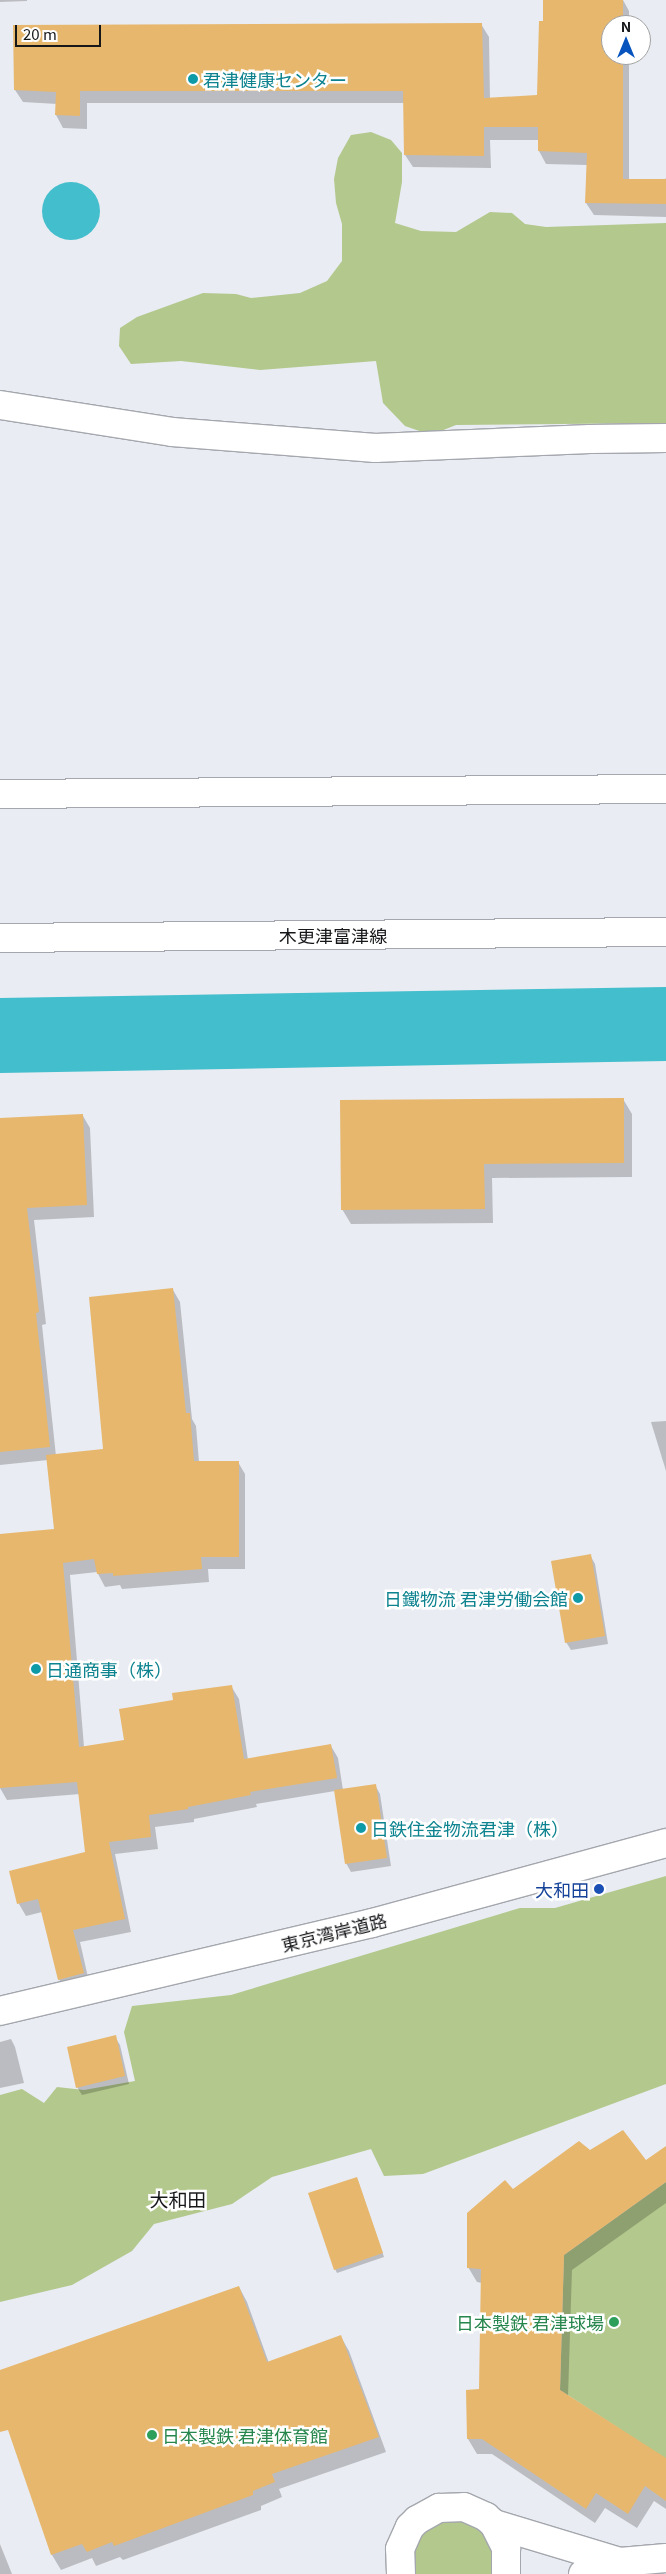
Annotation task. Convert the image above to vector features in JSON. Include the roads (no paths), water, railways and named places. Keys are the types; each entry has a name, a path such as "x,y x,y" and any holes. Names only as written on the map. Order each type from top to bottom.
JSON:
{"main road":[{"path":"0,404 172,432 375,448 590,438 666,438"},
{"path":"0,794 666,789"},
{"name":"木更津富津線","path":"0,938 666,932"},
{"name":"東京湾岸道路","path":"0,2011 372,1923 666,1842"},
{"path":"401,2574 400,2549 410,2527 417,2520 439,2508 464,2507 486,2517 494,2524 506,2548 506,2574"},
{"path":"494,2524 620,2562"},
{"path":"583,2574 620,2562 666,2558"}],"water":[{"path":"71,182 82,184 95,195 100,211 98,222 87,235 71,240 60,238 47,227 42,211 44,200 55,187"},
{"path":"666,987 666,1061 0,1073 0,998"}],"place":[{"name":"君津健康センター","path":"193,79"},
{"name":"日鐵物流 君津労働会館","path":"578,1598"},
{"name":"日通商事（株）","path":"36,1669"},
{"name":"日鉄住金物流君津（株）","path":"361,1828"},
{"name":"大和田","path":"599,1889"},
{"name":"日本製鉄 君津球場","path":"614,2322"},
{"name":"日本製鉄 君津体育館","path":"152,2435"}],"district":[{"name":"大和田","path":"178,2199"}]}
